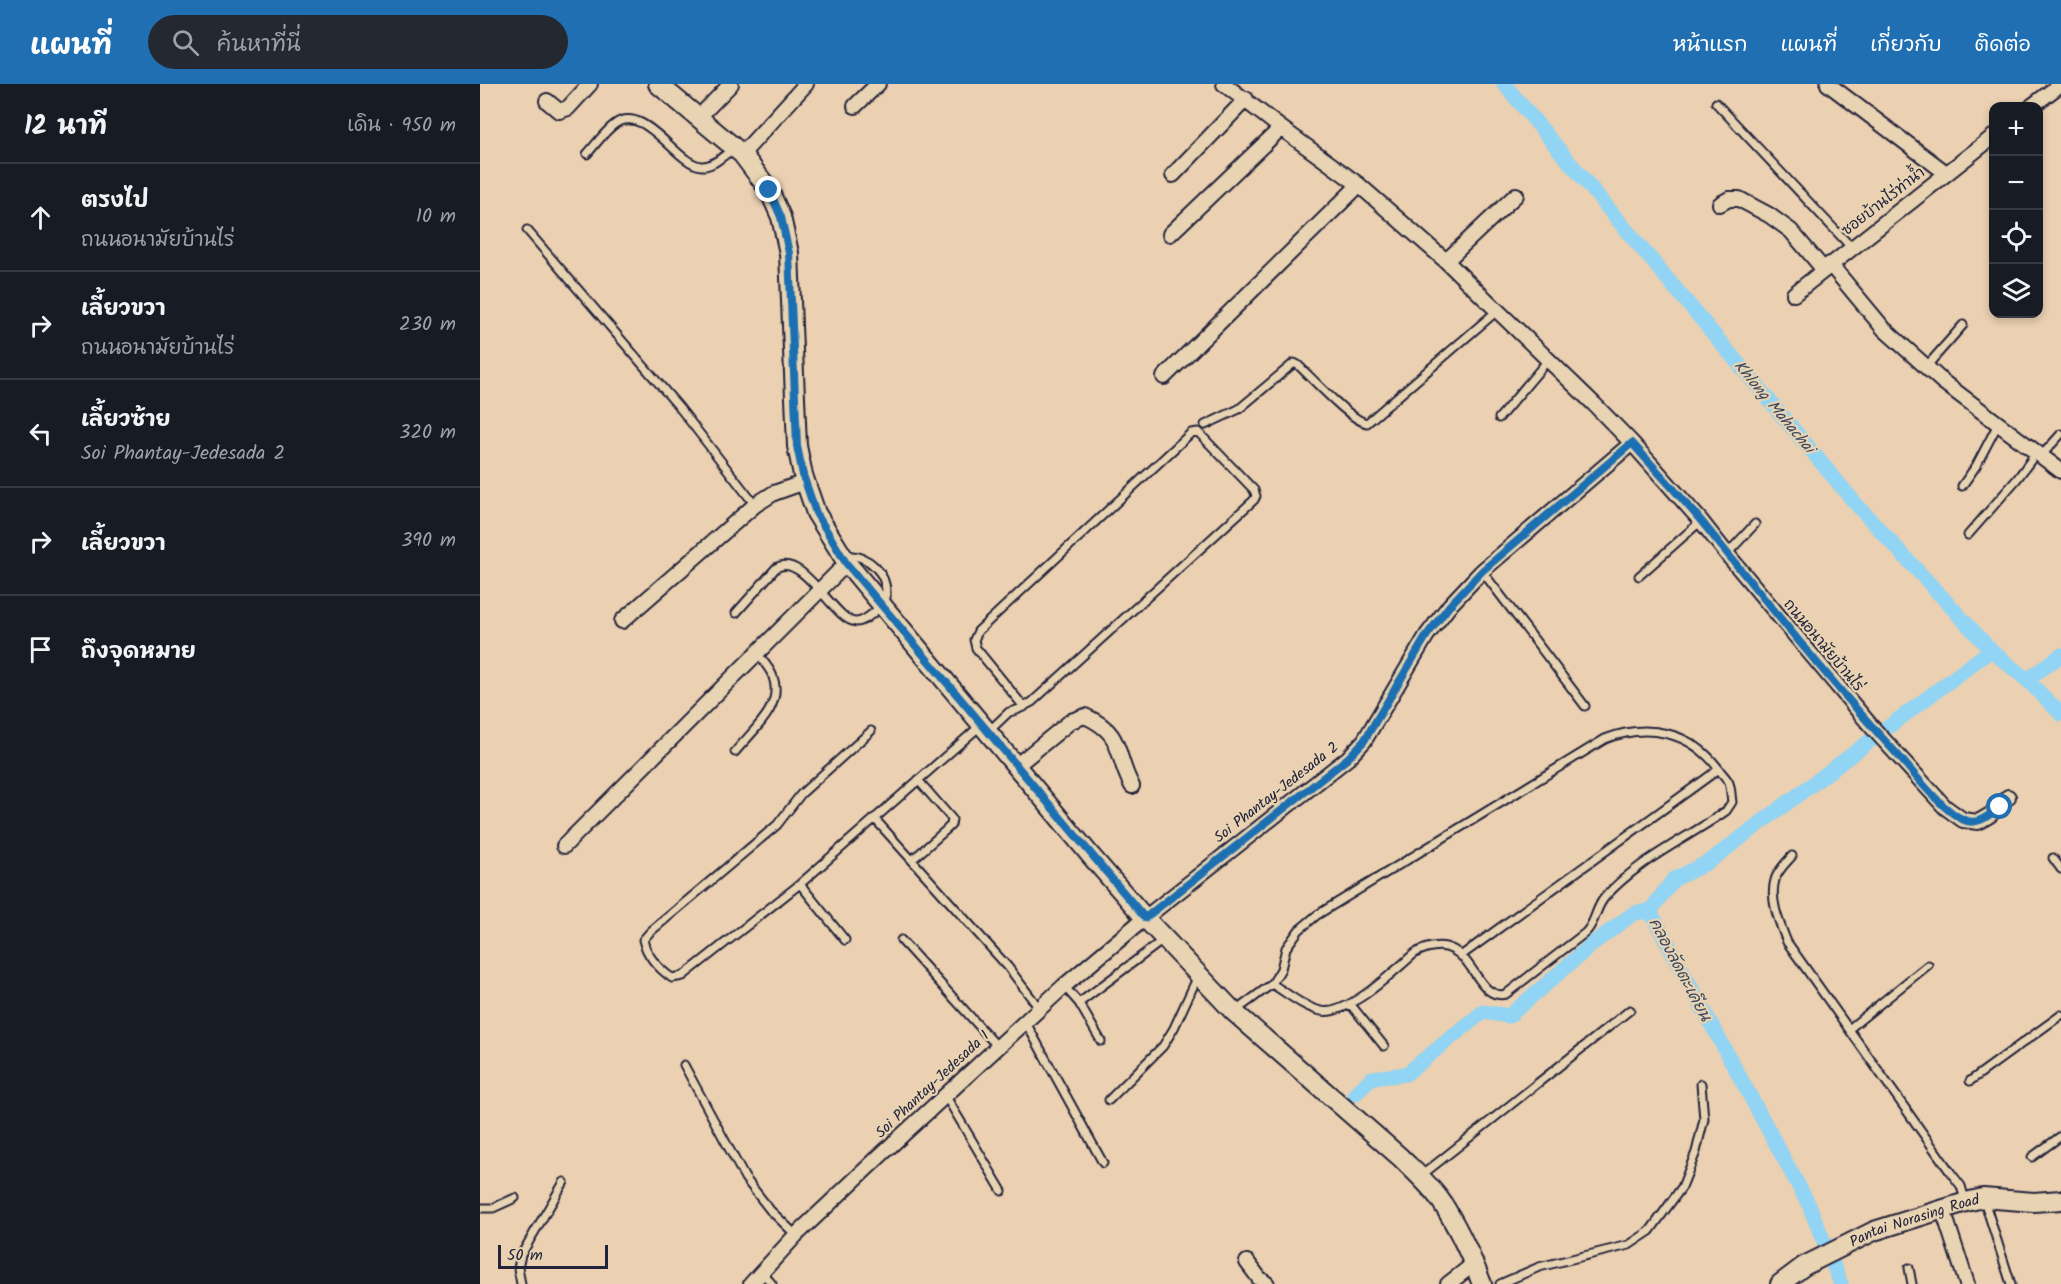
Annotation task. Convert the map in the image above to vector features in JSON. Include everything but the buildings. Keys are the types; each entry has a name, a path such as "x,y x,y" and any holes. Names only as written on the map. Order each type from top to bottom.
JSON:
{"street":[{"path":"547,101 559,111 568,108 590,84"},
{"path":"698,118 731,84"},
{"path":"738,151 806,84"},
{"path":"855,106 878,84"},
{"name":"ถนนอนามัยบ้านไร่","path":"1224,84 1359,185 1446,261 1549,359 1632,443 1701,521 1870,726 1945,807 1963,820 1978,822 1995,811 2008,797"},
{"path":"1828,84 1946,173"},
{"path":"2037,102 2061,84"},
{"path":"664,86 738,151 769,190 781,217 789,253 797,446 805,482 816,513 844,559 1145,918 1198,975 1234,1012 1420,1177 1440,1200 1475,1263 1482,1284"},
{"path":"1173,175 1246,99"},
{"path":"1170,234 1281,128"},
{"name":"ซอยบ้านไร่ท่าน้ำ","path":"1794,294 1989,140"},
{"path":"1164,377 1359,185"},
{"path":"1446,261 1516,195"},
{"path":"1720,204 1729,199 1739,199 1769,215 1791,231 1884,329 1926,367 2061,471"},
{"name":"Soi Phantay-Jedesada 2","path":"1145,918 1348,758 1364,741 1438,619 1482,571 1632,443"},
{"path":"622,621 755,505 774,494 805,482"},
{"path":"564,846 820,590 844,559"},
{"path":"1016,766 1071,721 1085,716 1107,729 1114,737 1120,748 1123,768 1132,786"},
{"name":"Soi Phantay-Jedesada 1","path":"750,1284 796,1235 997,1046 1145,918"},
{"name":"Pantai Norasing Road","path":"1780,1284 1804,1266 1874,1231 1975,1200 2034,1202 2061,1200"},
{"path":"1943,1210 1967,1284"},
{"path":"1247,1262 1259,1278 1267,1284"},
{"path":"1448,1284 1475,1263"}],"lane":[{"path":"1716,103 1851,247"},
{"path":"587,154 616,123 628,119 648,125 690,162 701,166 711,164 738,151"},
{"path":"526,230 679,407 755,505"},
{"path":"1205,425 1239,409 1294,363 1347,411 1361,422 1367,423 1498,310"},
{"path":"1926,367 1963,325"},
{"path":"1499,418 1549,359"},
{"path":"1962,486 1976,466 1999,423"},
{"path":"871,731 801,794 777,825 643,940 645,950 663,971 672,978 682,976 800,884 918,780 985,728 1009,712 1024,707 1032,702 1254,501 1256,495 1254,490 1198,432 1191,433 978,631 974,640 976,648 1024,707"},
{"path":"1968,535 2039,454 2061,434"},
{"path":"1639,576 1701,521"},
{"path":"1726,554 1755,524"},
{"path":"736,613 776,568 782,565 796,569 820,590 849,621 863,620 882,606"},
{"path":"1482,571 1585,706"},
{"path":"735,752 773,704 775,688 773,676 757,653"},
{"path":"1234,1012 1272,984 1281,969 1286,948 1299,930 1317,915 1605,739 1620,733 1645,730 1680,736 1699,749 1729,783 1732,802 1726,811 1664,850 1630,875 1603,898 1592,926 1572,945 1513,990 1499,995 1494,994 1486,988 1462,955 1447,947 1427,947 1415,953 1351,1005 1334,1012 1321,1011 1306,1005 1272,984"},
{"path":"1462,955 1719,769"},
{"path":"912,860 951,825 952,819 918,780"},
{"path":"874,818 1008,966 1039,1008"},
{"path":"1792,856 1775,879 1775,908 1787,942 1960,1186 1975,1200 2011,1284"},
{"path":"2053,858 2061,869"},
{"path":"800,884 845,940"},
{"path":"1079,1004 1164,938"},
{"path":"901,940 997,1046"},
{"path":"1849,1029 1928,965"},
{"path":"1108,1101 1163,1046 1174,1028 1198,975"},
{"path":"1064,986 1079,1004 1101,1041"},
{"path":"1351,1005 1383,1046"},
{"path":"1420,1177 1630,1010"},
{"path":"1970,1081 2061,1015"},
{"path":"1025,1021 1103,1163"},
{"path":"684,1065 745,1178 770,1210 796,1235"},
{"path":"1500,1284 1539,1267 1629,1245 1650,1231 1682,1188 1696,1152 1704,1119 1701,1084"},
{"path":"945,1095 1002,1191"},
{"path":"2032,1157 2061,1136"},
{"path":"521,1284 518,1268 521,1255 564,1182"},
{"path":"480,1208 493,1208 515,1198"},
{"path":"1909,1268 1912,1284"},
{"path":"762,1272 772,1284"}],"waterway":[{"name":"Khlong Mahachai","path":"1504,84 1856,504 1991,650 2027,680 2061,714"},
{"name":"คลองลัดตะเคียน","path":"1841,1284 1809,1205 1650,911 1673,880 1710,861 1991,650"},
{"path":"2027,680 2061,655"},
{"path":"1355,1094 1372,1078 1406,1074 1483,1012 1509,1016 1595,942 1634,913 1650,911"}],"route":[{"path":"769,190 781,217 789,253 797,446 803,475 816,513 846,563 1145,918 1348,758 1364,741 1427,635 1463,590 1482,571 1632,443 1701,521 1870,726 1945,807 1963,820 1978,822 2000,807"}]}
